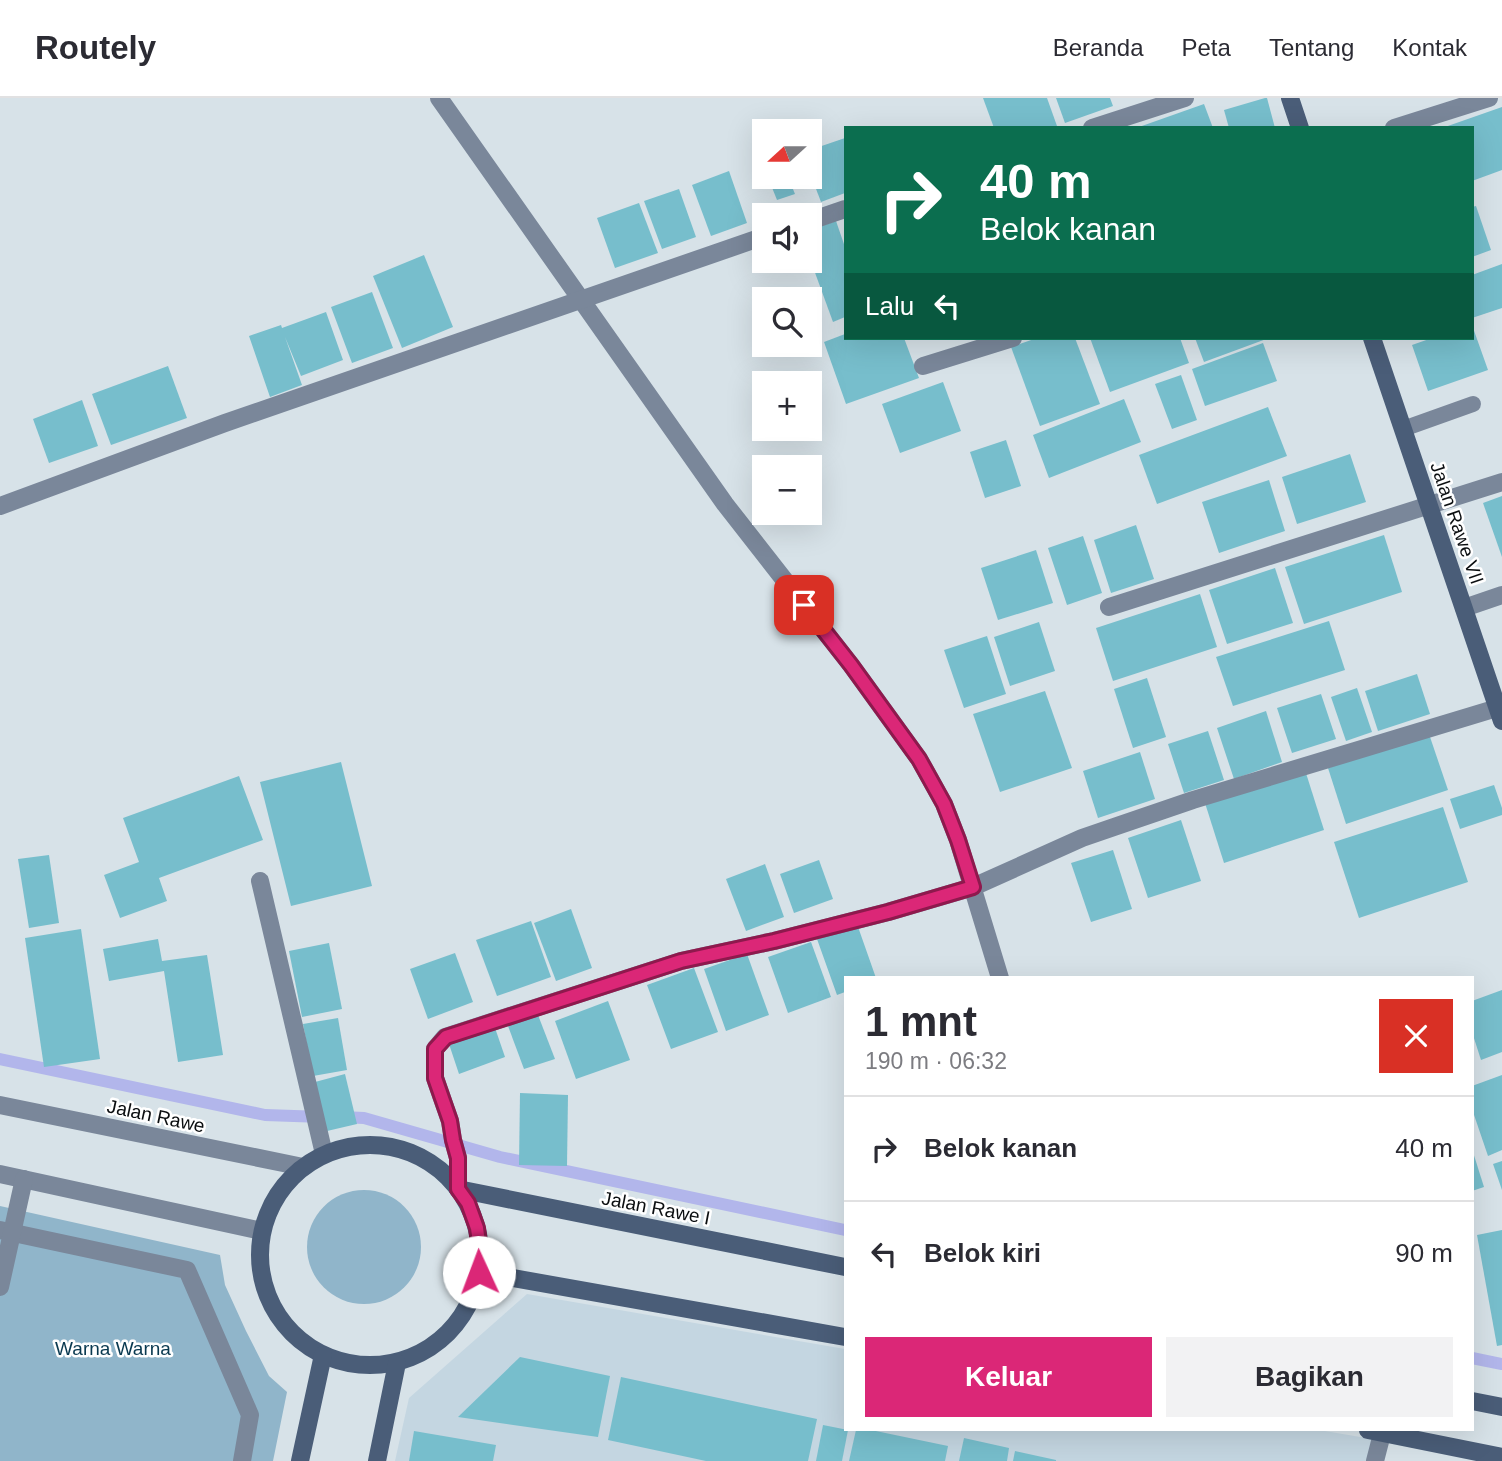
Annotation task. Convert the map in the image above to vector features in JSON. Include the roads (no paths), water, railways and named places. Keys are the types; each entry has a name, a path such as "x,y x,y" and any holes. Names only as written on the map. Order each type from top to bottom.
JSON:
{"street":[{"path":"439,98 725,504 851,665 919,759 944,804 958,840 999,976"},
{"path":"1098,126 1185,98"},
{"path":"1290,98 1299,126"},
{"path":"1400,126 1489,98"},
{"path":"822,217 844,209"},
{"path":"0,506 238,418 752,240"},
{"path":"923,366 1007,340"},
{"name":"Jalan Rawe VII","path":"1373,340 1500,714"},
{"path":"1109,607 1502,482"},
{"path":"1464,608 1502,595"},
{"path":"458,1189 458,1158 450,1121 435,1078 435,1049 446,1037 681,961 774,941 973,887 1082,838 1192,800 1500,714"},
{"path":"260,881 324,1154"},
{"name":"Jalan Rawe","path":"0,1105 303,1167"},
{"path":"378,1145 405,1150 430,1163 452,1181 468,1203 477,1228 480,1250 479,1272 470,1303 452,1331 427,1350 397,1363 359,1365 323,1355 293,1334 271,1303 261,1268 262,1231 277,1196 303,1167 324,1154 350,1146 378,1145"},
{"path":"0,1174 262,1231"},
{"path":"0,1287 6,1231 24,1179"},
{"name":"Jalan Rawe I","path":"458,1189 844,1267"},
{"path":"6,1231 187,1270 250,1415 242,1461"},
{"path":"479,1272 844,1337"},
{"path":"300,1461 323,1355"},
{"path":"377,1461 397,1363"},
{"path":"1474,1401 1502,1407"},
{"path":"1375,1461 1378,1431 1502,1457"}],"lane":[{"path":"1403,429 1473,404"}],"waterway":[{"path":"0,1059 265,1115 323,1117"},
{"path":"341,1117 364,1118 500,1157 844,1230"},
{"path":"1474,1358 1502,1364"}],"park label":[{"name":"Warna Warna","path":"113,1348"}]}
